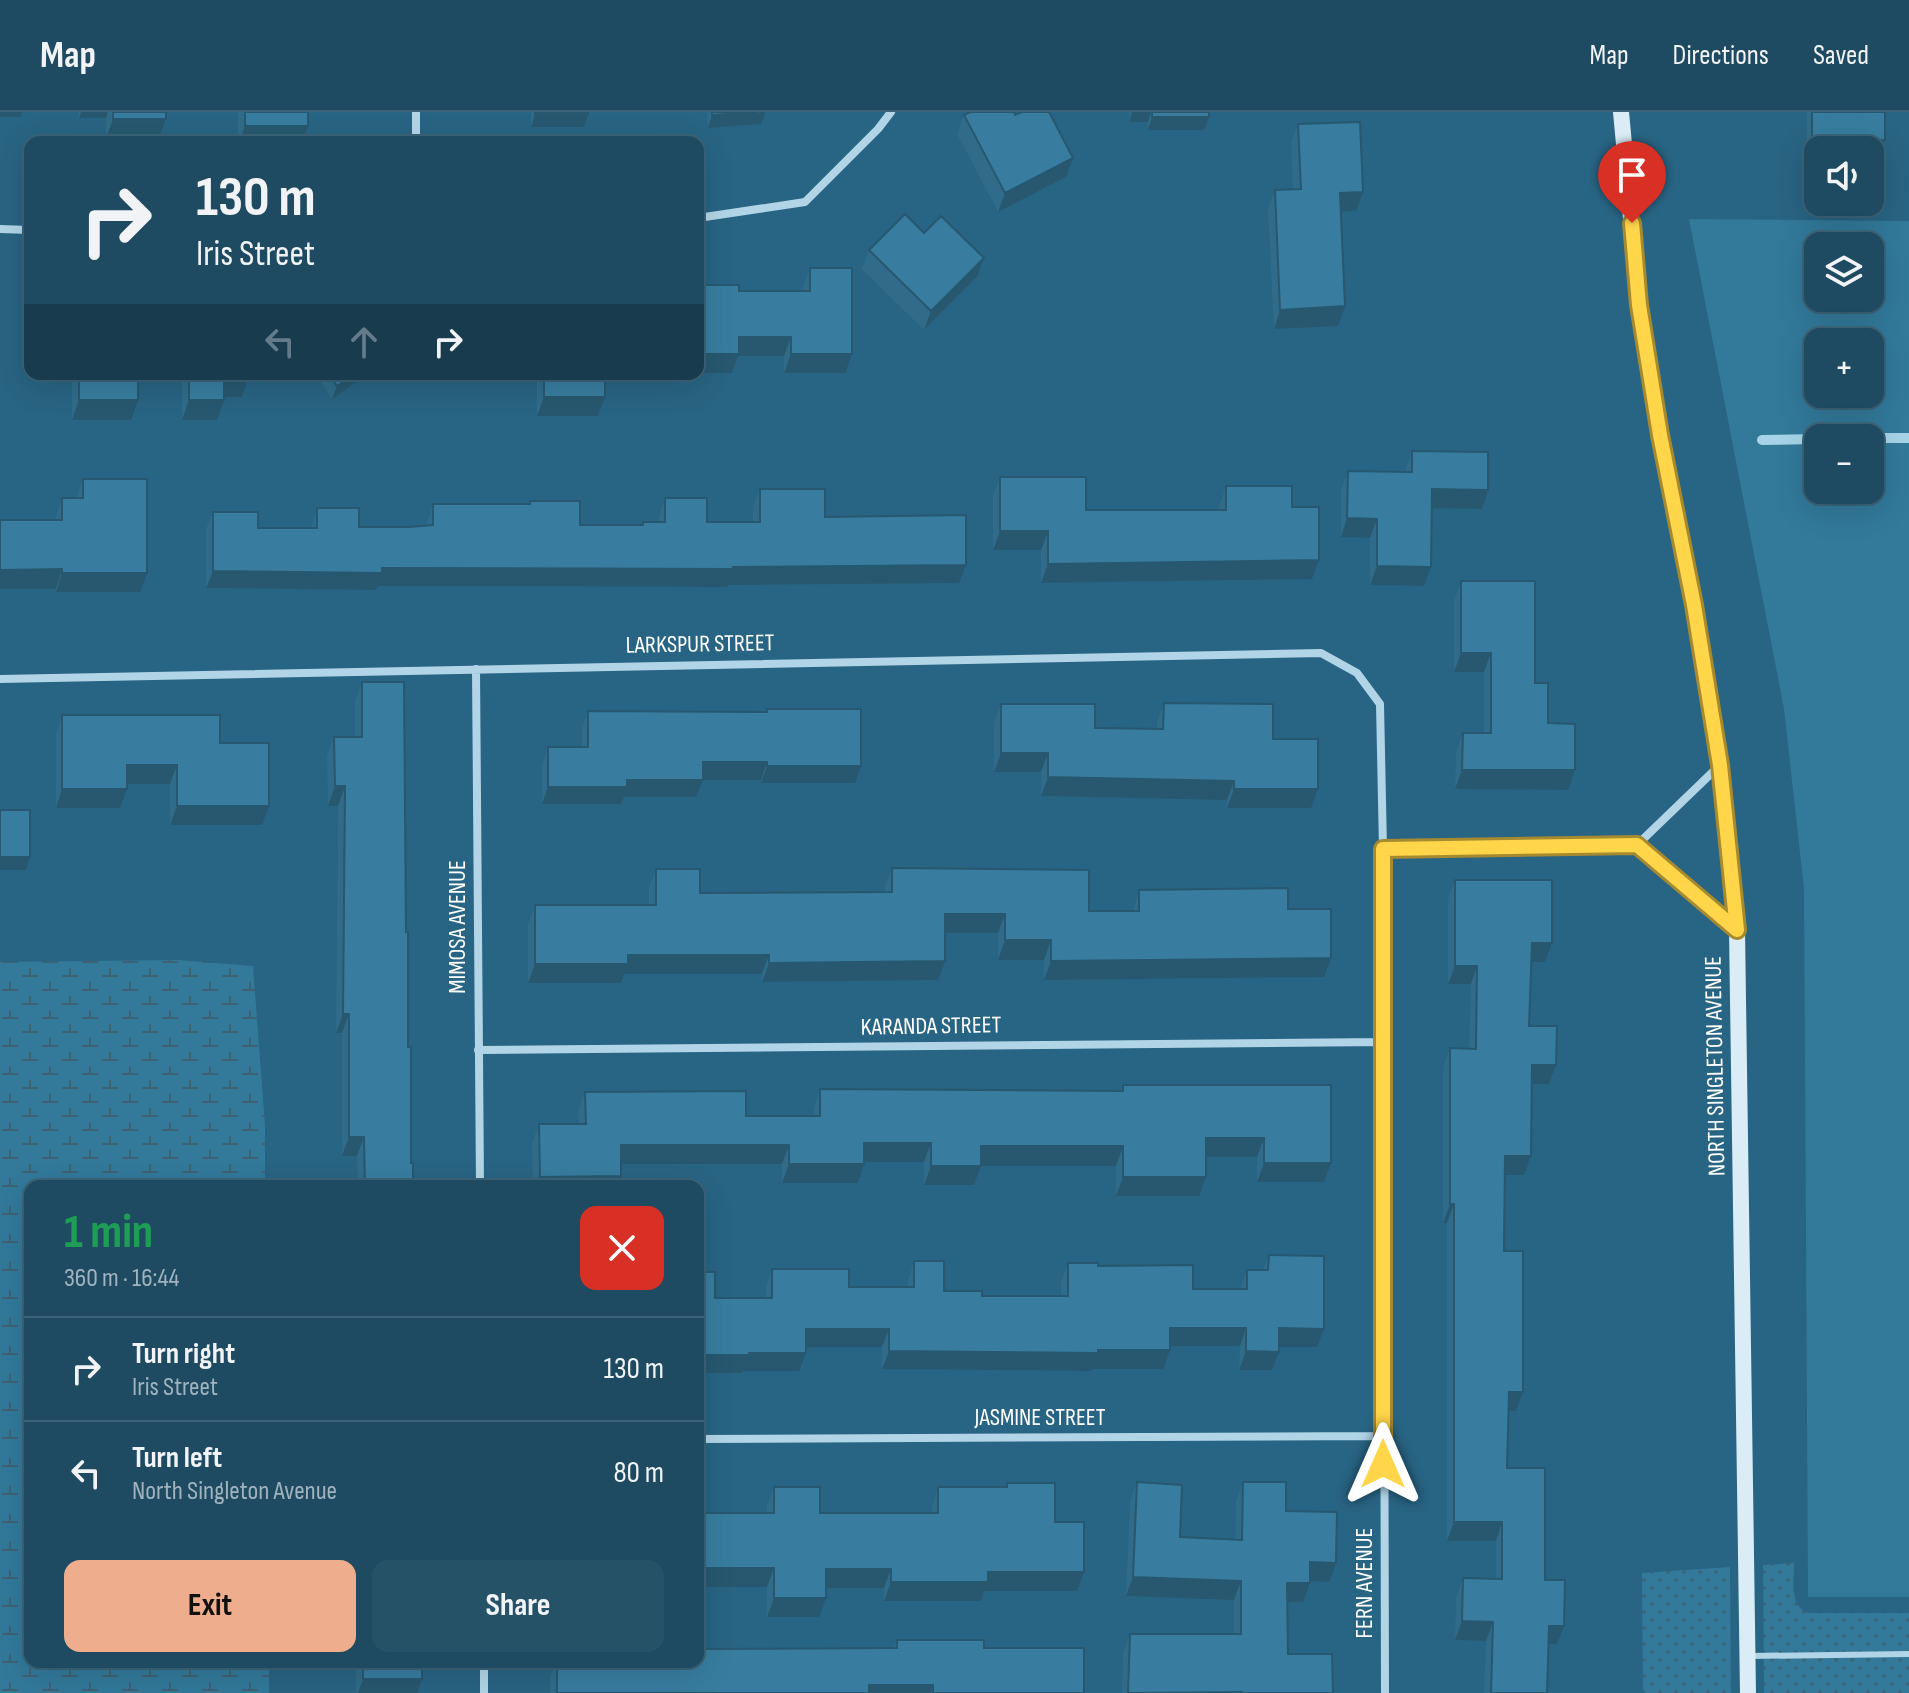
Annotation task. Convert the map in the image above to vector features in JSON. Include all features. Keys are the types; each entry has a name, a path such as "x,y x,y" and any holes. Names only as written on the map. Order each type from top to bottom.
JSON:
{"street":[{"path":"416,112 416,136"},
{"path":"704,217 805,202 891,112"},
{"name":"NORTH SINGLETON AVENUE","path":"1621,112 1639,305 1720,765 1737,930 1748,1693"},
{"path":"0,229 24,230"},
{"name":"LARKSPUR STREET","path":"0,679 1321,653 1357,673 1380,704"},
{"name":"MIMOSA AVENUE","path":"476,669 480,1180"},
{"name":"FERN AVENUE","path":"1380,704 1385,1693"},
{"path":"1637,845 1720,765"},
{"path":"1383,849 1637,845 1737,930"},
{"name":"KARANDA STREET","path":"478,1050 1384,1042"},
{"name":"JASMINE STREET","path":"704,1439 1383,1436"},
{"path":"484,1668 484,1693"}],"lane":[{"path":"1748,1656 1909,1654"}],"green space":[{"path":"1689,219 1909,221 1909,1597 1808,1597 1804,889 1784,709"},
{"path":"179,960 253,966 265,1125 265,1180 24,1180 24,1668 269,1668 269,1693 0,1693 0,962"},
{"path":"1794,1563 1795,1599 1808,1613 1909,1613 1909,1693 1764,1693 1763,1565"},
{"path":"1730,1567 1731,1693 1643,1693 1642,1573"}],"building":[{"path":"113,112 166,112 166,119 113,119"},
{"path":"245,112 308,112 308,126 245,126"},
{"path":"588,112 588,114 535,114"},
{"path":"712,112 756,112 712,115"},
{"path":"970,112 1014,112 1015,115 1049,112 1073,158 1005,193 964,115"},
{"path":"1152,112 1209,112 1209,117 1152,117"},
{"path":"1812,112 1885,112 1885,140 1884,136 1812,136"},
{"path":"1360,122 1363,192 1340,193 1345,306 1280,310 1275,190 1301,189 1298,124"},
{"path":"905,214 924,233 941,216 984,258 931,311 869,250"},
{"path":"810,268 852,268 852,354 791,354 791,337 739,337 739,354 704,354 704,285 739,285 739,291 810,291"},
{"path":"79,380 138,380 138,400 79,400"},
{"path":"189,380 224,380 224,400 189,400"},
{"path":"544,380 605,380 605,397 544,397"},
{"path":"1412,451 1488,452 1488,490 1432,489 1431,567 1377,566 1377,519 1347,518 1348,471 1412,472"},
{"path":"1000,477 1086,477 1086,510 1226,510 1226,486 1292,486 1292,507 1319,507 1319,560 1048,564 1048,531 1000,531"},
{"path":"83,479 147,479 147,573 0,570 0,520 62,520 62,498 83,498"},
{"path":"760,489 825,489 825,517 966,515 966,565 733,569 382,568 382,573 213,571 213,512 258,512 258,528 317,528 317,508 359,508 359,527 409,527 433,525 433,504 580,501 580,525 643,525 643,522 665,522 665,498 707,498 707,522 760,522"},
{"path":"1461,581 1535,581 1535,683 1548,683 1548,723 1575,724 1575,770 1462,770 1463,733 1491,733 1491,653 1461,653"},
{"path":"362,682 404,682 408,1047 411,1047 413,1180 365,1180 364,1137 349,1137 349,1014 343,1014 345,786 335,786 334,737 362,737"},
{"path":"1164,703 1273,704 1273,739 1318,739 1318,789 1234,789 1234,781 1048,777 1048,753 1001,753 1001,704 1095,704 1095,728 1163,729"},
{"path":"767,709 861,709 861,766 703,762 703,780 627,780 627,787 548,787 548,747 588,747 588,711 767,712"},
{"path":"62,715 220,715 220,743 269,743 269,806 177,806 177,765 127,765 127,789 62,789"},
{"path":"0,810 30,810 30,857 0,857"},
{"path":"892,868 1089,870 1089,911 1139,911 1139,890 1288,888 1288,909 1331,909 1331,958 1051,961 1051,940 1005,940 1005,914 945,914 945,961 769,963 769,955 628,955 628,964 535,964 535,905 656,905 656,869 700,869 700,893 892,892"},
{"path":"1455,880 1552,880 1552,943 1532,943 1529,1026 1557,1026 1556,1065 1532,1065 1531,1156 1505,1156 1504,1251 1523,1251 1523,1392 1509,1392 1507,1468 1545,1468 1545,1580 1565,1580 1564,1626 1549,1626 1547,1693 1491,1693 1493,1622 1462,1621 1463,1578 1502,1579 1502,1522 1454,1522 1454,1204 1450,1204 1450,1048 1476,1049 1477,966 1455,966"},
{"path":"1123,1085 1331,1085 1331,1163 1264,1163 1264,1138 1206,1138 1206,1177 1123,1177 1123,1146 981,1146 981,1166 931,1166 931,1143 864,1143 864,1164 789,1164 789,1145 621,1145 621,1176 540,1177 539,1124 586,1124 585,1092 746,1091 746,1116 820,1116 820,1089 1123,1091"},
{"path":"1269,1255 1324,1256 1324,1329 1279,1328 1279,1352 1246,1351 1246,1328 1170,1328 1170,1350 1098,1350 1098,1353 889,1351 889,1329 806,1329 806,1353 704,1355 704,1272 715,1272 715,1298 772,1298 772,1269 849,1269 849,1287 914,1287 914,1261 944,1261 944,1291 982,1291 982,1296 1068,1296 1068,1263 1098,1263 1098,1266 1193,1265 1193,1289 1247,1289 1247,1270 1268,1270"},
{"path":"1137,1482 1182,1485 1180,1537 1242,1540 1243,1482 1286,1482 1286,1511 1337,1512 1336,1563 1310,1562 1310,1583 1287,1583 1288,1654 1332,1654 1333,1693 1128,1693 1130,1634 1241,1634 1241,1581 1133,1577"},
{"path":"1007,1483 1055,1483 1055,1522 1084,1522 1084,1572 988,1572 988,1582 891,1582 891,1569 826,1569 826,1598 774,1598 774,1568 704,1568 704,1487 705,1513 774,1513 774,1487 820,1487 820,1513 938,1513 938,1487 1007,1487"},
{"path":"897,1640 984,1640 984,1648 1084,1648 1084,1693 933,1693 933,1685 869,1685 869,1693 557,1693 557,1668 704,1668 704,1649 897,1648"},
{"path":"363,1668 422,1668 422,1679 363,1679"}],"waterway":[{"path":"1884,438 1909,438"},
{"path":"1762,440 1804,439"}],"route":[{"path":"1383,1464 1383,849 1637,845 1737,930 1720,765 1694,605 1660,435 1639,305 1632,223"}]}
